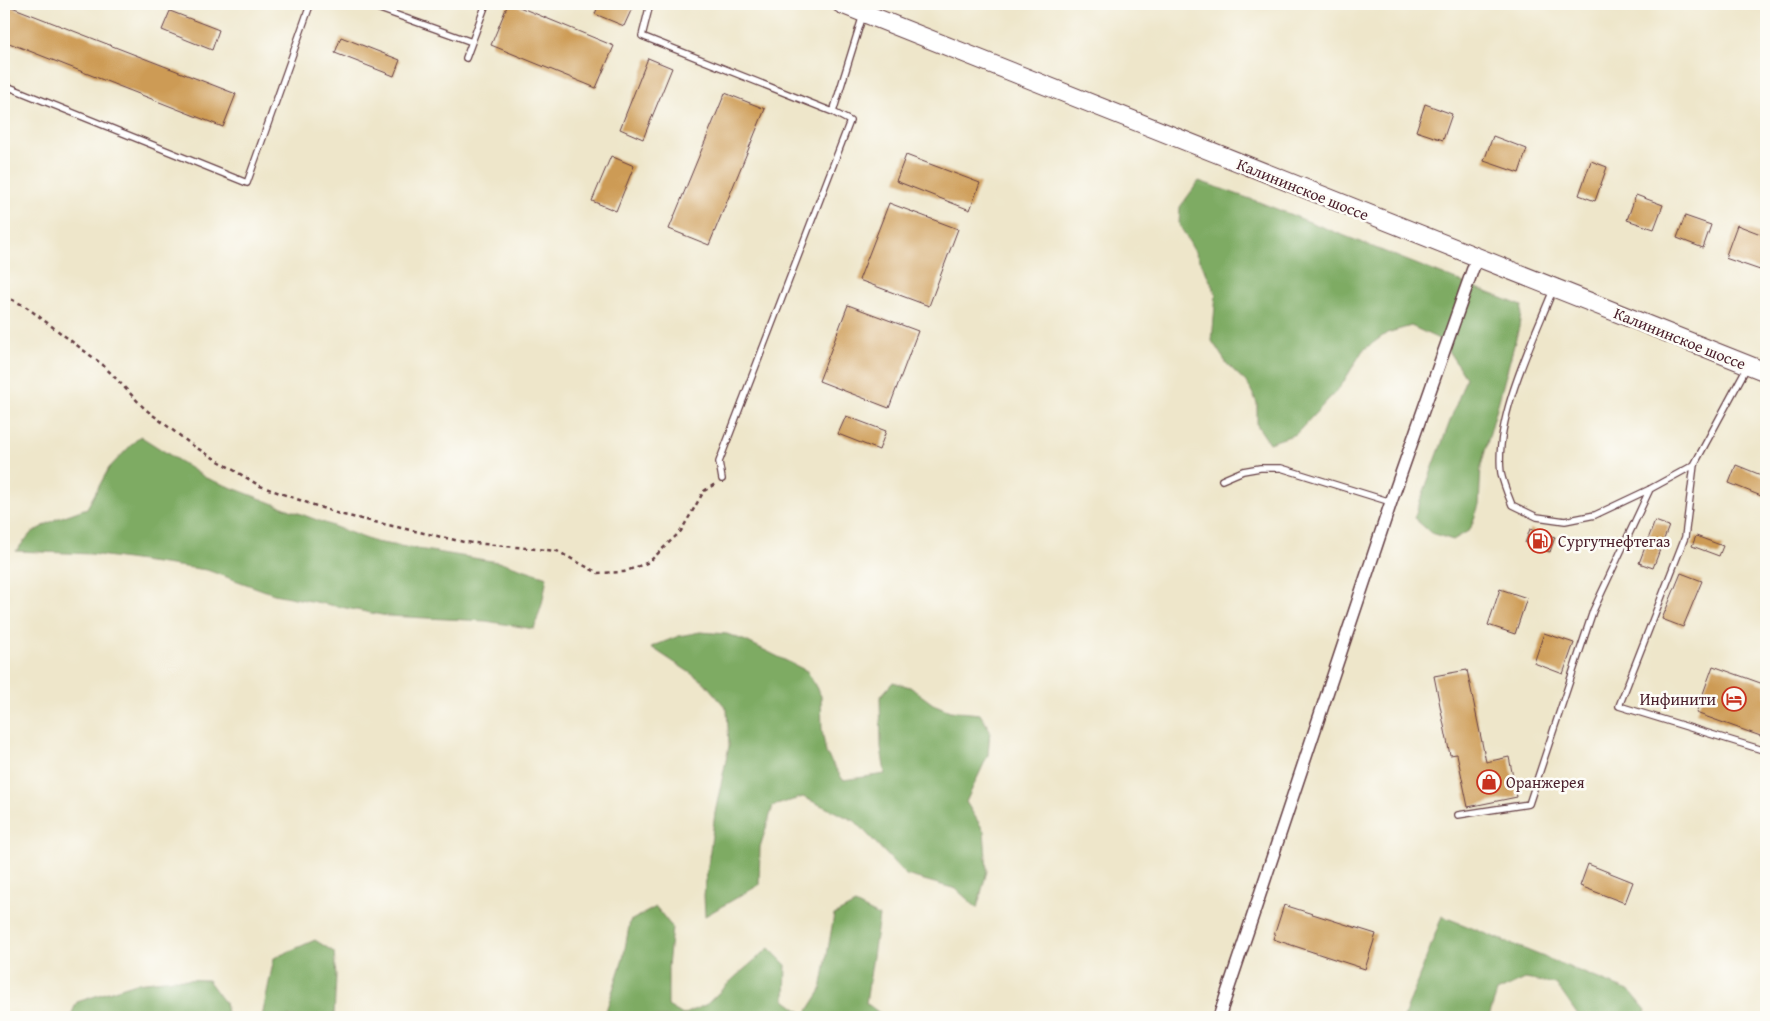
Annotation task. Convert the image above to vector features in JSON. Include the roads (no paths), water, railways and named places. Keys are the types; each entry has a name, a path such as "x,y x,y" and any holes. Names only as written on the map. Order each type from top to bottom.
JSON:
{"main road":[{"name":"Калининское шоссе","path":"841,4 1766,372"}],"street":[{"path":"1219,1017 1391,502 1477,257"}],"lane":[{"path":"4,85 246,183 312,4"},
{"path":"366,4 472,42"},
{"path":"466,58 486,4"},
{"path":"650,4 642,36 833,112 850,121 719,462 722,479"},
{"path":"833,112 864,13"},
{"path":"1554,288 1510,402 1502,439 1501,473 1512,506 1536,517 1565,521 1595,515 1650,489 1694,465"},
{"path":"1748,365 1694,465 1685,537 1619,706 1766,751"},
{"path":"1222,480 1242,471 1260,468 1281,468 1391,502"},
{"path":"1458,815 1529,804 1593,610 1650,489"}],"place":[{"name":"Сургутнефтегаз","path":"1540,541"},
{"name":"Инфинити","path":"1734,699"},
{"name":"Оранжерея","path":"1489,782"}]}
